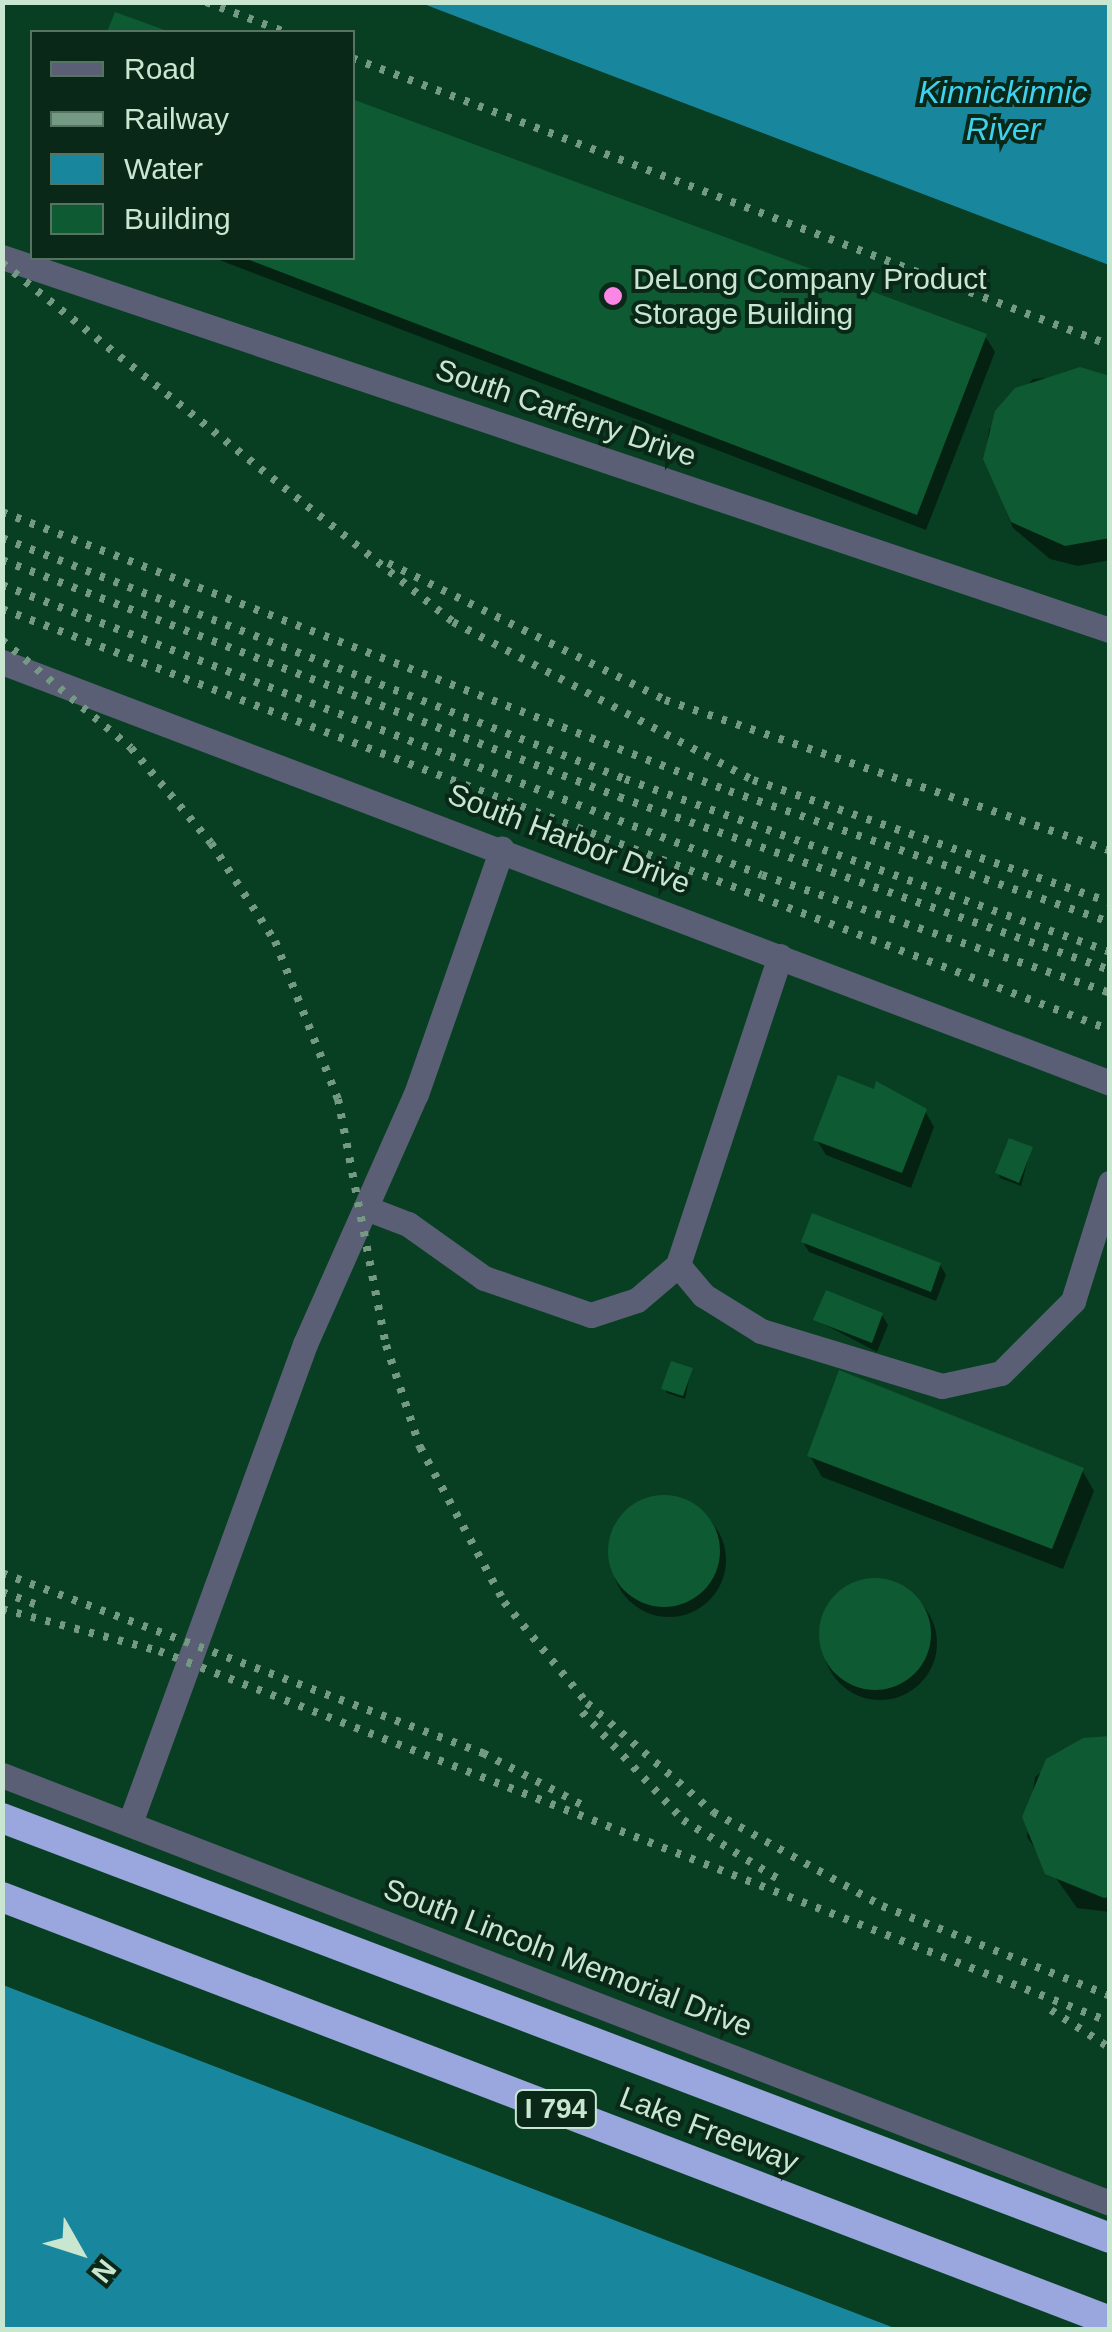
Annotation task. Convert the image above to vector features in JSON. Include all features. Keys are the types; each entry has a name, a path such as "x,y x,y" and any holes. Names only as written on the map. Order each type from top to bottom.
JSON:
{"highway":[{"name":"Lake Freeway","path":"2,1818 1110,2238"},
{"name":"Lake Freeway","path":"2,1897 1110,2320"}],"street":[{"name":"South Carferry Drive","path":"2,257 1110,630"},
{"name":"South Harbor Drive","path":"2,662 502,848 1110,1083"},
{"path":"130,1824 305,1344 366,1208 502,848"},
{"path":"366,1208 408,1224 484,1278 590,1315 637,1300 678,1264 780,956"},
{"path":"678,1264 703,1295 761,1331 942,1386 1001,1373 1073,1301 1110,1182"},
{"name":"South Lincoln Memorial Drive","path":"2,1775 1110,2203"}],"shaded area":[{"path":"2,3 421,3 1109,265 1109,2329 897,2329 3,1985"}],"water":[{"name":"Kinnickinnic River","path":"421,3 1109,3 1109,265"},
{"path":"3,1985 897,2329 3,2329"}],"building":[{"path":"115,12 164,30 108,30"},
{"name":"DeLong Company Product Storage Building","path":"355,100 987,334 917,515 249,260 355,260"},
{"path":"1080,367 1110,376 1110,538 1065,546 1011,522 983,459 995,411 1015,388"},
{"path":"838,1075 874,1089 876,1081 927,1109 902,1173 813,1140"},
{"path":"1009,1138 1033,1147 1019,1183 995,1173"},
{"path":"812,1213 941,1263 931,1292 801,1242"},
{"path":"826,1290 883,1313 872,1343 813,1320"},
{"path":"671,1361 693,1368 683,1396 661,1389"},
{"path":"839,1370 1084,1468 1052,1549 807,1456"},
{"path":"664,1495 685,1499 704,1511 716,1530 720,1551 716,1572 704,1591 685,1603 664,1607 643,1603 624,1591 612,1572 608,1551 612,1530 624,1511 643,1499"},
{"path":"875,1578 896,1582 915,1594 927,1613 931,1634 927,1655 915,1674 896,1686 875,1690 854,1686 835,1674 823,1655 819,1634 823,1613 835,1594 854,1582"},
{"path":"1110,1736 1110,1897 1104,1898 1045,1874 1022,1817 1046,1759 1083,1738"}],"railway":[{"path":"206,2 280,30"},
{"path":"355,59 1110,345"},
{"path":"2,263 453,622 753,780 1110,902"},
{"path":"2,512 729,791 1110,922"},
{"path":"2,538 625,779 1110,952"},
{"path":"2,560 619,797 1110,970"},
{"path":"388,563 665,700 1110,851"},
{"path":"2,585 762,875 1110,993"},
{"path":"2,609 1110,1030"},
{"path":"2,640 131,748 211,843 275,941 338,1099 386,1345 420,1447 504,1602 587,1703 713,1812 882,1906 1110,1996"},
{"path":"2,1573 483,1753 582,1805"},
{"path":"2,1592 40,1606"},
{"path":"2,1609 159,1651 1110,2022"},
{"path":"582,1712 683,1820 778,1879"},
{"path":"1051,2010 1110,2048"}],"place":[{"name":"DeLong Company Product Storage Building","path":"613,296"}]}
